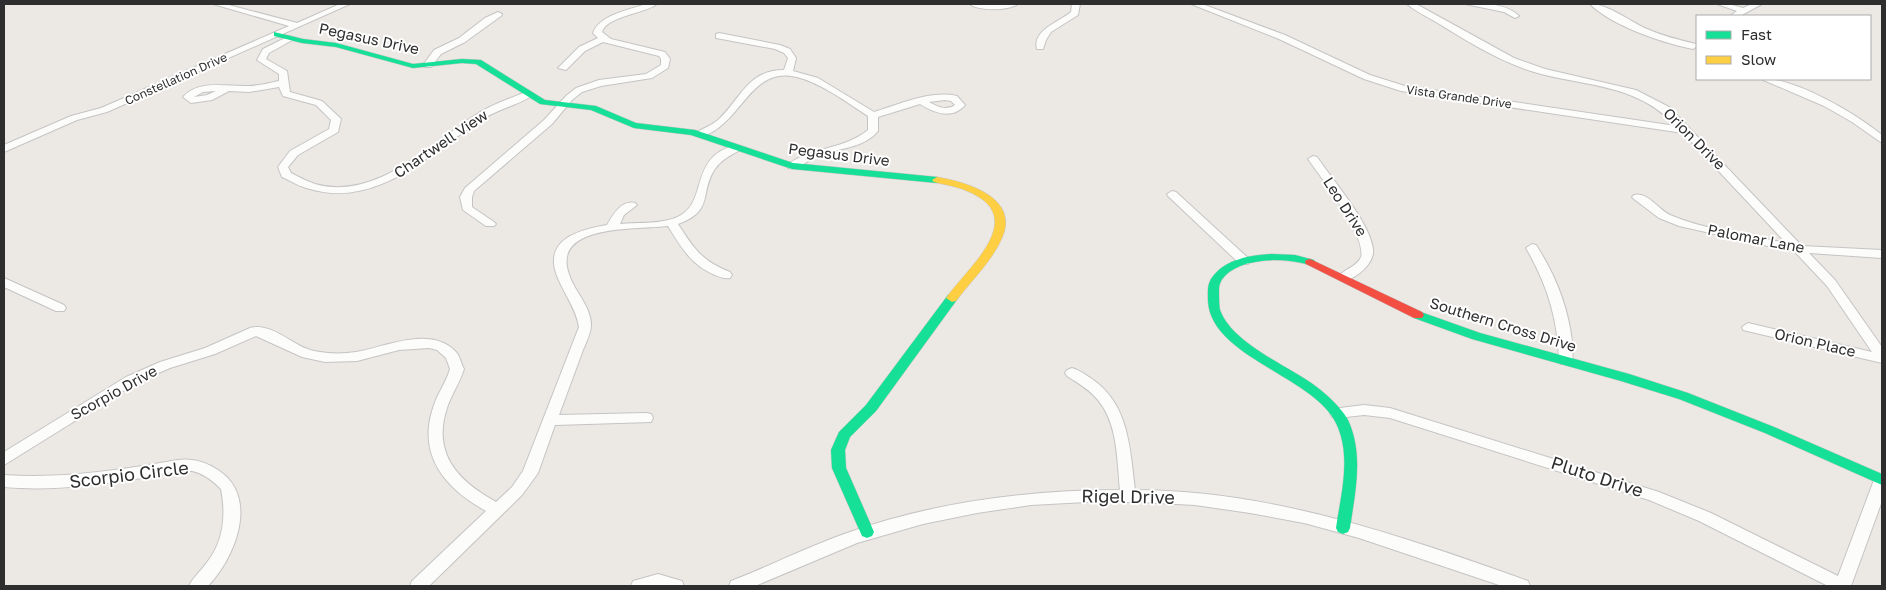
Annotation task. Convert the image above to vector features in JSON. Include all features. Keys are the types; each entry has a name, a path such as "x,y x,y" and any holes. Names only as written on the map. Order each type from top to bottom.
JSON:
{"street":[{"path":"217,4 296,25"},
{"name":"Constellation Drive","path":"4,149 74,118 104,110 346,4"},
{"path":"602,39 597,30 602,24 653,4"},
{"path":"973,4 994,6 1014,4"},
{"path":"1040,47 1041,39 1046,32 1075,13 1076,4"},
{"name":"Vista Grande Drive","path":"1195,4 1282,37 1367,77 1404,89 1642,125 1687,130"},
{"name":"Orion Drive","path":"1411,4 1527,67 1625,89 1645,96 1666,108 1831,283 1882,358"},
{"path":"1469,4 1506,10 1515,16"},
{"path":"1594,4 1631,24 1670,41 1695,48"},
{"path":"1720,4 1744,11"},
{"path":"1736,15 1758,4"},
{"path":"428,66 437,52 461,41 485,19 498,14"},
{"name":"Pegasus Drive","path":"278,34 336,45 408,65 428,66 462,61 482,63 544,102 593,108 634,125 701,134 736,148 792,166 955,183 986,196 998,208 1001,215 1002,228 990,249 871,408 844,435 840,443 838,450 839,468 867,532"},
{"path":"719,36 783,49 792,58 788,73"},
{"path":"1695,36 1692,42 1695,48"},
{"name":"Chartwell View","path":"292,38 271,48 261,57 263,63 284,74 286,94 323,105 334,116 337,123 329,133 288,158 283,167 286,175 311,186 336,190 372,185 397,175 423,159 480,116 529,94"},
{"path":"490,224 467,208 466,197 469,190 548,122 574,94 585,87 641,78 656,73 665,66 665,57 658,52 602,39 582,49 563,68"},
{"path":"701,134 721,122 755,82 766,76 788,73 814,79 873,116 923,102"},
{"path":"1769,80 1829,104 1854,119 1882,140"},
{"path":"226,89 256,88 284,83"},
{"path":"792,166 810,153 864,138 873,130 873,116"},
{"path":"418,586 498,510 530,473 585,327 582,311 564,273 560,256 563,249 575,238 591,230 612,226 652,226 672,223 689,215 698,206 710,167 736,148"},
{"name":"Leo Drive","path":"1313,159 1361,230 1368,245 1367,256 1364,262 1344,277"},
{"path":"1172,194 1244,261"},
{"name":"Palomar Lane","path":"1638,197 1654,212 1683,224 1799,249 1882,254"},
{"path":"612,226 620,213 631,205"},
{"path":"672,223 693,257 704,267 726,275"},
{"path":"1532,248 1548,274 1559,302 1565,331 1566,361"},
{"name":"Southern Cross Drive","path":"1343,528 1352,451 1347,430 1337,413 1318,394 1232,335 1215,316 1210,299 1214,283 1225,270 1244,261 1269,257 1294,258 1318,264 1398,306 1443,325 1651,385 1784,435 1882,480"},
{"path":"7,288 60,308"},
{"name":"Orion Place","path":"1748,327 1882,358"},
{"name":"Scorpio Drive","path":"4,459 131,380 165,365 210,351 250,332 259,331 302,353 315,356 356,356 415,343 436,346 451,354 457,368 455,378 438,412 436,442 438,456 451,478 463,490 498,510"},
{"path":"1072,373 1102,394 1114,414 1128,494"},
{"name":"Pluto Drive","path":"1337,413 1364,410 1390,413 1634,488 1705,517 1843,586"},
{"path":"551,420 646,418"},
{"name":"Scorpio Circle","path":"4,481 32,484 62,482 156,471 190,464 211,472 228,487 232,515 230,533 223,554 215,567 197,586"},
{"path":"1843,586 1882,480"},
{"name":"Rigel Drive","path":"738,586 867,532 982,504 1065,496 1128,494 1235,504 1305,517 1522,586"},
{"path":"639,586 658,581 676,586"}],"traffic: fast":[{"path":"277,34 302,41 336,45 413,66 462,61 478,62 543,102 593,108 634,125 692,132 792,166 937,180"},
{"path":"1310,262 1288,257 1272,257 1257,258 1238,263 1222,272 1215,282 1213,288 1214,309 1225,328 1242,344 1309,388 1328,403 1341,420 1350,447 1351,460 1351,474 1343,528"},
{"path":"867,532 839,468 838,450 844,435 871,408 952,298"},
{"path":"1418,315 1476,336 1624,377 1683,396 1769,430 1882,480"}],"traffic: slow":[{"path":"937,180 961,185 984,195 998,212 1001,223 998,236 990,250 952,298"}],"traffic: jam":[{"path":"1310,262 1418,315"}]}
